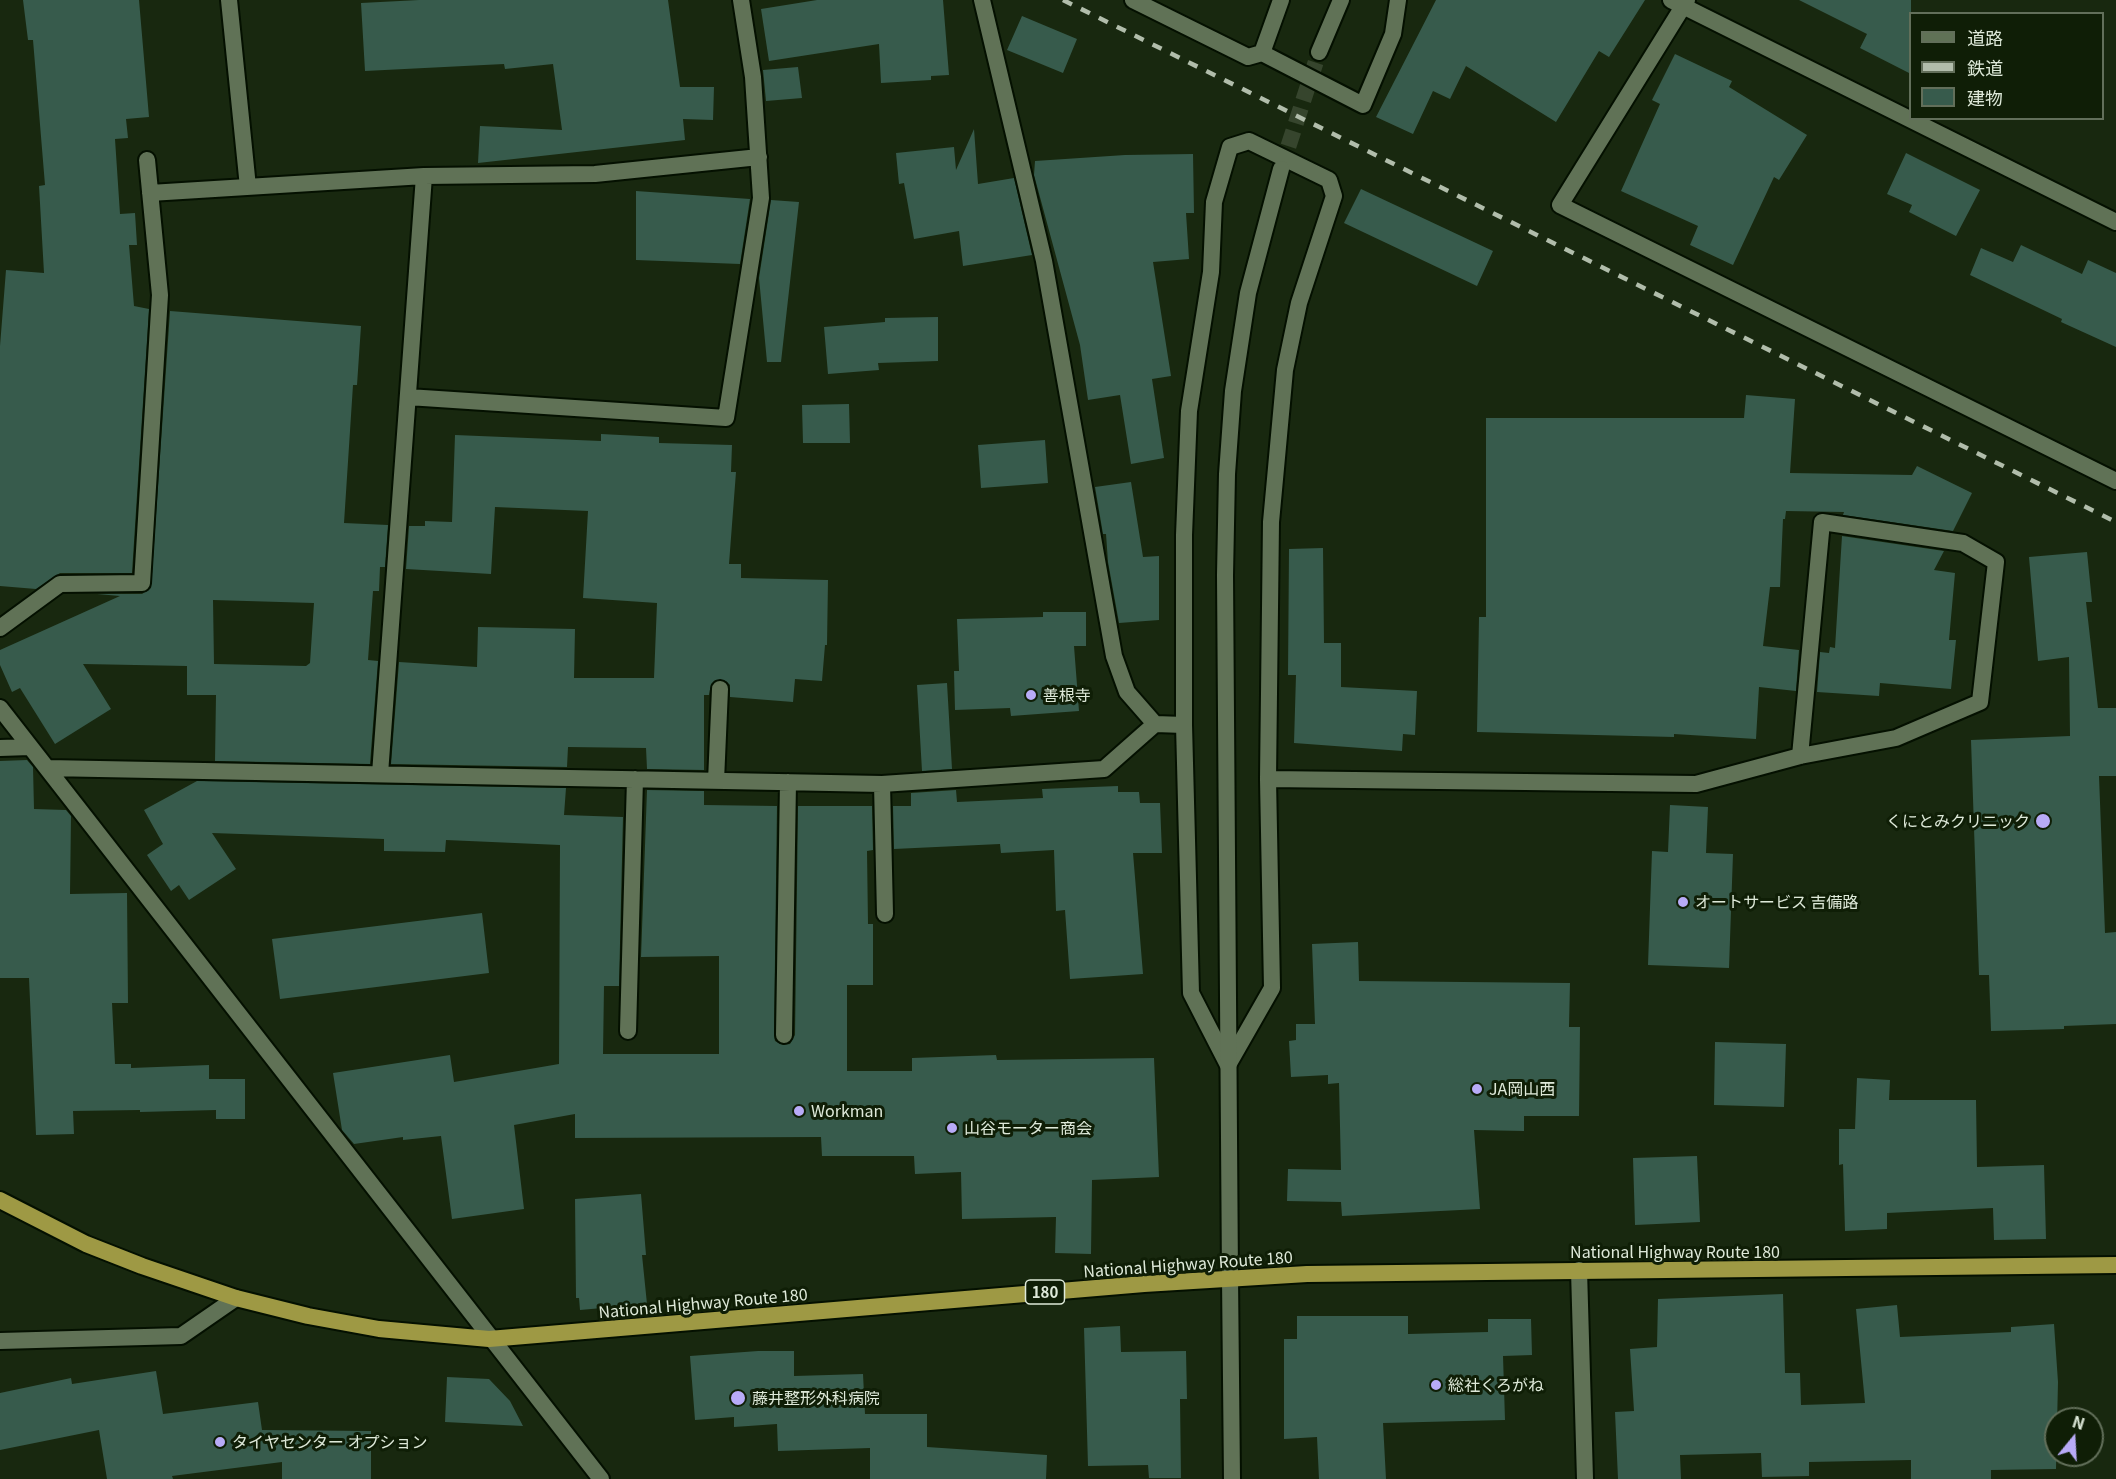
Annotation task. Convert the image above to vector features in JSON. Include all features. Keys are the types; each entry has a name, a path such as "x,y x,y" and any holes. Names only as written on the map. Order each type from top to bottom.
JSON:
{"highway":[{"name":"National Highway Route 180","path":"0,1200 105,1251 236,1298 308,1316 379,1329 489,1339 1230,1277 1579,1270 2116,1265"}],"street":[{"path":"229,0 248,187"},
{"path":"408,398 726,418 761,198 753,76 741,0"},
{"path":"982,0 1044,261 1114,656 1126,692 1155,724"},
{"path":"1133,0 1248,57 1262,53 1363,105 1393,34 1398,0"},
{"path":"1262,53 1281,0"},
{"path":"1319,52 1341,0"},
{"path":"1909,118 1680,2 1560,205 2116,481"},
{"path":"1914,120 2116,222"},
{"path":"1249,141 1329,180 1334,196 1299,303 1285,370 1271,522 1268,779 1272,988 1228,1065 1191,993 1184,724 1184,525 1189,411 1211,272 1214,202 1230,147 1249,141"},
{"path":"150,193 424,176 595,174 759,157"},
{"path":"0,628 60,584 142,583 160,295 147,160"},
{"path":"1232,1479 1225,587 1227,474 1233,391 1248,293 1281,169"},
{"path":"380,774 424,176"},
{"path":"1268,779 1696,784 1800,756 1896,738 1980,702 1996,562 1963,543 1822,522 1800,756"},
{"path":"716,781 720,689"},
{"path":"0,708 489,1339 601,1479"},
{"path":"47,768 882,784 1104,769 1155,724 1184,724"},
{"path":"0,748 30,747"},
{"path":"628,1030 635,779"},
{"path":"784,1035 788,782"},
{"path":"882,784 885,914"},
{"path":"1579,1270 1585,1479"},
{"path":"0,1341 181,1336 236,1298"}],"building":[{"path":"23,0 139,0 149,117 126,119 128,138 115,139 120,214 135,213 137,245 129,245 134,306 149,309 132,573 60,573 36,589 0,586 0,346 6,270 44,273 39,186 45,185 33,40 28,40"},
{"path":"419,0 668,0 680,87 714,87 713,120 683,119 685,140 478,163 480,126 562,130 553,64 505,69 504,64 365,71 361,3"},
{"path":"817,0 943,0 949,75 931,76 931,80 881,83 879,44 769,61 761,9"},
{"path":"1436,0 1645,0 1609,57 1599,51 1556,122 1466,66 1450,99 1433,91 1413,134 1376,117"},
{"path":"1799,0 1911,0 1909,73 1860,48 1867,34"},
{"path":"1022,16 1077,39 1063,73 1007,50"},
{"path":"1675,54 1732,81 1729,87 1807,135 1779,180 1774,177 1733,265 1690,245 1698,226 1621,191 1660,104 1652,100"},
{"path":"798,67 802,98 766,101 763,70"},
{"path":"974,129 978,184 1014,178 1032,255 963,266 959,231 914,239 904,183 899,184 896,153 954,147 956,170"},
{"path":"1906,153 1980,190 1956,236 1909,212 1912,205 1887,194"},
{"path":"1193,154 1194,213 1186,213 1189,259 1153,262 1171,376 1152,379 1164,458 1131,464 1120,395 1088,400 1080,345 1034,175 1035,161 1125,155"},
{"path":"1361,189 1493,251 1477,286 1344,223"},
{"path":"636,191 750,199 740,264 636,260"},
{"path":"771,200 799,202 781,362 767,362 759,278"},
{"path":"2021,245 2082,274 2088,260 2116,273 2116,347 2061,322 2062,319 1970,275 1981,248 2013,262"},
{"path":"170,311 361,326 357,385 353,385 344,523 388,525 385,567 380,567 379,591 373,591 368,660 378,661 370,764 215,761 216,695 187,695 187,666 83,664 111,709 55,744 20,688 12,692 0,665 0,650 120,596 97,594 142,594 151,588","holes":["213,600 314,603 310,663 306,666 214,664"]},
{"path":"938,317 938,361 878,363 879,370 828,374 824,327 885,322 885,318"},
{"path":"1746,395 1795,399 1790,473 1912,475 1917,466 1972,493 1953,531 1843,515 1844,512 1786,511 1785,519 1783,519 1780,587 1770,587 1763,646 1799,650 1796,691 1759,687 1756,739 1674,734 1674,737 1477,732 1479,617 1486,617 1486,418 1744,418"},
{"path":"849,404 850,443 803,443 802,405"},
{"path":"601,434 659,437 659,443 732,445 731,472 736,472 729,564 741,564 741,578 828,580 827,645 825,645 822,681 795,679 793,702 730,697 730,685 726,681 715,680 711,684 709,695 704,695 704,770 647,769 646,748 568,747 567,767 391,764 399,662 477,667 478,627 575,629 574,678 654,678 657,603 583,598 588,511 495,507 491,574 406,569 409,526 425,526 425,521 452,522 455,435 601,441"},
{"path":"1045,440 1048,483 981,488 978,445"},
{"path":"1131,482 1143,557 1159,556 1159,620 1119,623 1108,562 1106,534 1103,534 1095,487"},
{"path":"1842,536 1944,551 1934,570 1955,573 1949,640 1956,640 1951,689 1880,683 1879,696 1817,692 1820,652 1829,653 1830,647 1835,648"},
{"path":"1323,548 1324,643 1341,643 1341,687 1417,691 1415,735 1403,734 1402,751 1294,743 1296,675 1288,675 1289,549"},
{"path":"2087,552 2092,602 2086,602 2098,708 2116,708 2116,776 2099,776 2105,933 2116,932 2116,1024 2064,1026 2064,1029 1991,1031 1989,975 1979,975 1971,740 2070,736 2069,657 2038,661 2029,557"},
{"path":"1043,612 1086,612 1086,646 1074,646 1079,711 1011,716 1010,708 955,710 954,671 959,671 957,619 1043,617"},
{"path":"947,683 952,769 922,771 917,685"},
{"path":"27,760 33,767 34,809 66,810 71,816 70,894 127,893 128,1003 112,1003 115,1064 131,1064 131,1068 209,1065 209,1079 245,1079 245,1119 216,1119 216,1110 73,1111 74,1134 36,1135 29,978 0,978 0,761"},
{"path":"197,781 566,788 564,815 623,817 619,986 604,986 603,1054 719,1054 719,956 641,957 647,790 704,791 704,805 777,806 774,1035 775,1041 783,1045 790,1044 795,1035 798,806 872,806 873,850 867,851 868,924 873,924 873,985 847,985 847,1071 912,1071 912,1058 996,1055 997,1060 1154,1058 1159,1177 1092,1180 1091,1254 1055,1253 1056,1217 962,1219 961,1172 915,1174 914,1156 822,1156 821,1137 575,1138 575,1114 514,1125 524,1209 452,1219 441,1136 403,1140 403,1137 354,1144 342,1130 333,1073 450,1055 454,1082 559,1064 560,845 446,840 445,852 384,851 384,839 212,833 236,869 189,900 179,885 171,891 147,855 163,844 144,810"},
{"path":"1118,786 1118,792 1139,792 1140,803 1160,803 1162,853 1133,853 1143,974 1070,979 1065,910 1056,911 1054,850 1001,853 1000,844 894,849 893,806 911,806 911,793 956,790 957,802 1043,798 1042,789"},
{"path":"1670,805 1708,807 1706,853 1733,854 1729,968 1648,965 1652,851 1668,852"},
{"path":"482,913 489,973 280,999 272,939"},
{"path":"1358,942 1359,981 1570,983 1569,1027 1580,1027 1579,1116 1524,1116 1524,1131 1474,1130 1480,1209 1342,1216 1341,1202 1287,1201 1288,1169 1341,1170 1339,1083 1328,1084 1328,1075 1291,1077 1289,1041 1296,1040 1296,1024 1315,1024 1312,944"},
{"path":"1715,1042 1786,1044 1784,1107 1714,1105"},
{"path":"1857,1078 1890,1080 1889,1100 1976,1100 1977,1167 2044,1165 2046,1239 1994,1240 1993,1208 1887,1213 1887,1229 1845,1231 1843,1164 1839,1165 1839,1129 1855,1129"},
{"path":"1697,1156 1700,1222 1635,1225 1633,1158"},
{"path":"641,1194 646,1255 642,1255 647,1304 580,1310 579,1298 576,1298 575,1199"},
{"path":"1783,1294 1785,1373 1800,1373 1801,1405 1865,1403 1856,1309 1897,1305 1900,1337 2011,1332 2011,1327 2054,1324 2057,1407 2044,1407 2044,1467 2056,1467 2056,1469 1991,1470 1991,1479 1911,1479 1911,1460 1809,1462 1809,1476 1762,1477 1761,1453 1680,1455 1681,1479 1618,1479 1615,1412 1634,1411 1630,1349 1657,1347 1658,1299"},
{"path":"1297,1316 1408,1316 1408,1334 1488,1332 1488,1319 1531,1319 1532,1355 1503,1356 1505,1420 1383,1423 1386,1479 1319,1479 1317,1437 1284,1439 1284,1339 1297,1339"},
{"path":"1120,1326 1121,1352 1186,1351 1187,1399 1180,1399 1181,1478 1149,1478 1148,1465 1088,1466 1084,1328"},
{"path":"794,1351 794,1376 863,1374 865,1414 927,1414 927,1447 1047,1455 1046,1479 870,1479 870,1448 778,1451 777,1424 734,1427 734,1417 695,1420 690,1356"},
{"path":"156,1371 163,1414 258,1402 262,1430 371,1431 371,1479 282,1479 282,1462 172,1476 173,1479 107,1479 99,1430 0,1450 0,1393 71,1378 72,1384"},
{"path":"447,1377 489,1379 510,1401 523,1426 445,1422"}],"tunnel":[{"path":"1281,169 1319,52"}],"railway":[{"path":"1063,0 2116,522"}],"place":[{"name":"善根寺","path":"1031,695"},
{"name":"くにとみクリニック","path":"2043,821"},
{"name":"オートサービス 吉備路","path":"1683,902"},
{"name":"JA岡山西","path":"1477,1089"},
{"name":"Workman","path":"799,1111"},
{"name":"山谷モーター商会","path":"952,1128"},
{"name":"総社くろがね","path":"1436,1385"},
{"name":"藤井整形外科病院","path":"738,1398"},
{"name":"タイヤセンター オプション","path":"220,1442"}]}
